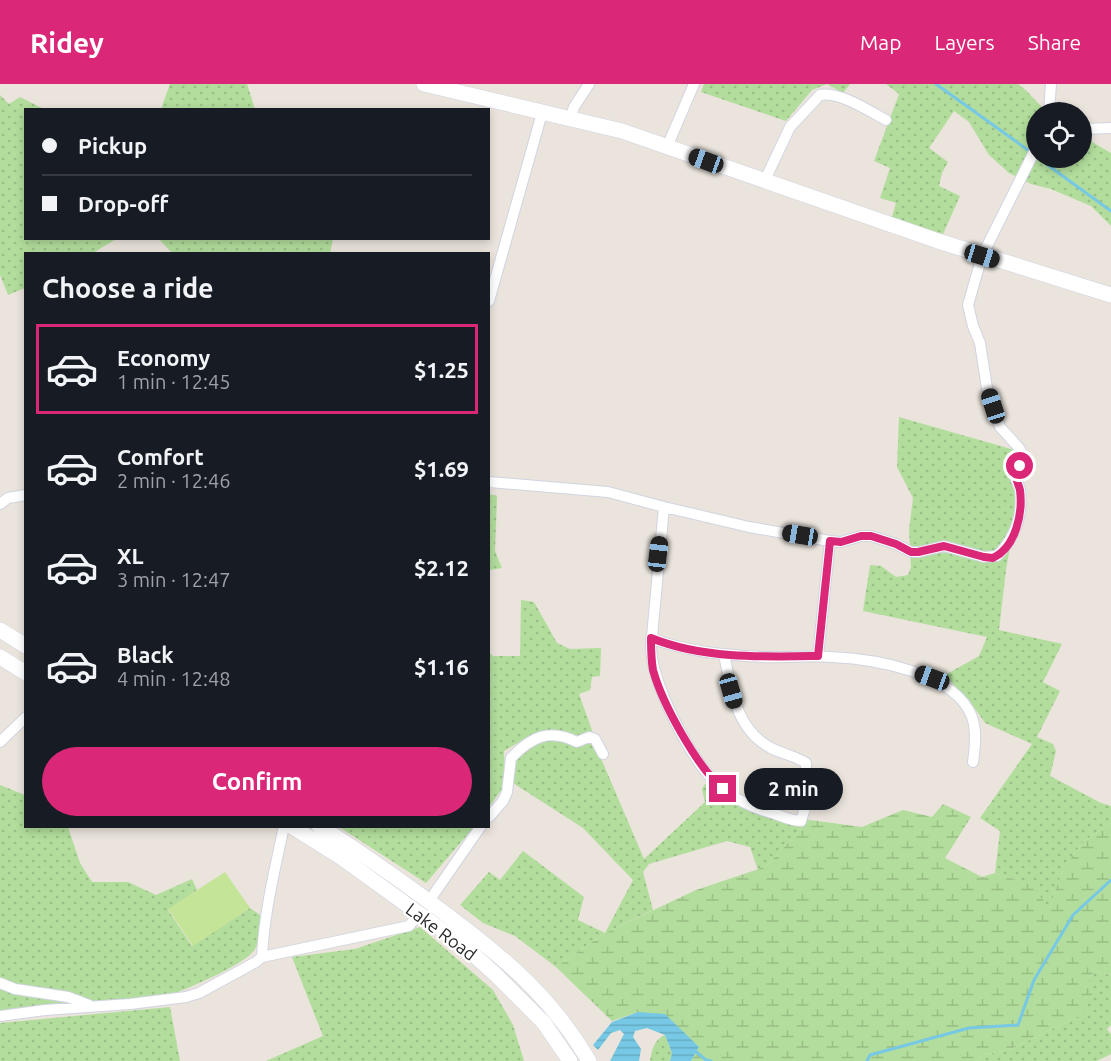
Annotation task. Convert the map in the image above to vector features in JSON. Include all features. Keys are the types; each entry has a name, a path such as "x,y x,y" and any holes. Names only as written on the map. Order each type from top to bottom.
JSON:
{"main road":[{"path":"424,84 479,91 542,113 622,131 982,256 1111,295"},
{"path":"0,630 24,645"},
{"path":"0,657 24,672"},
{"name":"Lake Road","path":"294,828 342,858 464,946 544,1023 569,1061"},
{"name":"Lake Road","path":"322,828 429,901 526,979 547,1002 586,1057"}],"street":[{"path":"570,120 574,107 589,84"},
{"path":"667,147 694,84"},
{"path":"1050,102 1051,84"},
{"path":"764,182 790,127 820,95 826,94 840,98 886,120"},
{"path":"490,297 542,113"},
{"path":"1092,129 1111,128"},
{"path":"490,482 608,492 749,527 830,541 841,542 861,536 871,536 896,544 911,552 944,546 993,558 1004,549 1014,533 1020,509 1020,490 1016,472 1022,463 1021,453 1000,427 987,388 980,343 968,310 982,256 1026,168"},
{"path":"0,504 8,498 24,495"},
{"path":"664,507 651,638 651,658 656,678 685,739 705,771 715,782 740,801 763,811 801,821 805,808 806,763 765,745 746,726 735,704 724,654"},
{"path":"818,656 830,541"},
{"path":"651,638 670,645 724,654 766,657 818,656 881,664 912,671 941,683 967,707 973,719 975,748 973,762"},
{"path":"0,742 24,719"},
{"path":"490,816 503,801 507,792 510,758 539,736 557,736 577,742 589,737 595,739 603,754"},
{"path":"262,957 272,885 284,828"},
{"path":"429,901 481,828"},
{"path":"0,1016 45,1010 159,1002 186,997 225,980 262,957 409,926 418,915"},
{"path":"0,983 15,989 68,997 92,1007"}],"green space":[{"path":"170,84 247,84 255,108 161,108"},
{"path":"704,84 827,84 812,90 786,121 701,92"},
{"path":"827,84 850,84 843,93"},
{"path":"886,84 1018,84 1037,102 1026,102 1026,168 1092,168 1092,142 1111,153 1111,226 1091,206 1051,189 1031,184 1009,173 989,155 969,122 954,111 929,148 948,162 939,186 960,196 943,234 892,217 896,203 880,198 890,168 874,161 899,94"},
{"path":"0,95 9,104 20,97 42,108 24,108 24,240 114,240 95,252 24,252 24,288 8,295 0,275"},
{"path":"160,240 333,240 330,252 170,251"},
{"path":"899,417 1018,451 1024,463 1006,570 999,630 1062,644 1043,682 1060,691 1037,737 1053,744 1056,751 1050,776 1111,806 1111,823 1084,841 1064,867 1049,909 1031,885 995,873 1000,831 980,818 1032,744 985,723 945,675 979,656 987,637 863,611 870,565 881,566 896,577 908,575 911,567 909,530 913,498 897,467"},
{"path":"490,494 497,496 495,551 502,568 490,570"},
{"path":"521,600 534,602 557,643 570,649 601,648 600,676 592,677 590,690 579,694 593,733 576,739 566,734 547,731 522,740 504,751 505,785 490,806 490,653 493,656 520,656"},
{"path":"542,738 594,742 644,859 705,802 702,789 705,784 724,788 748,811 756,805 786,816 810,820 765,867 758,870 750,847 727,841 649,864 643,872 653,910 605,933 633,880 583,828 513,783 514,761"},
{"path":"0,785 24,795 24,828 68,828 80,863 92,882 128,882 156,895 192,879 197,890 168,910 192,946 250,908 263,917 255,949 249,955 226,970 161,998 0,1012"},
{"path":"943,804 971,817 945,858 982,877 995,873 1032,885 1049,908 1064,867 1084,841 1111,823 1111,975 1094,971 1089,979 1093,992 1083,1014 1011,1049 984,1055 976,1061 691,1061 699,1047 638,1012 612,1021 556,967 605,933 696,890 765,867 810,820 862,827 903,810 932,817"},
{"path":"341,828 473,828 426,883"},
{"path":"523,851 584,897 578,920 605,933 556,967 515,936 483,923 460,905 489,872 500,880"},
{"path":"225,872 250,908 193,946 168,909"},
{"path":"420,927 493,990 513,1025 524,1061 266,1061 323,1036 292,957 355,949"},
{"path":"1094,971 1111,975 1111,1025 1107,1029 1111,1034 1111,1054 1097,1061 976,1061 984,1055 1011,1049 1083,1014 1089,979"},
{"path":"170,1007 180,1061 0,1061 0,1023"},
{"path":"665,1035 672,1053 670,1061 650,1061 654,1045"}],"water":[{"path":"638,1012 665,1014 699,1047 691,1061 670,1061 672,1053 665,1035 647,1028 635,1031 633,1037 641,1049 639,1061 610,1061 624,1034 620,1030 611,1033 598,1050 593,1045 612,1022"}],"waterway":[{"path":"936,84 1026,149"},
{"path":"1052,168 1111,211"},
{"path":"867,1061 870,1055 969,1028 1018,1025 1034,980 1073,915 1111,880"},
{"path":"695,1051 706,1060 711,1061"}],"route":[{"path":"723,789 705,771 685,739 660,688 651,658 651,638 670,645 724,654 766,657 818,656 830,541 841,542 861,536 871,536 896,544 911,552 944,546 993,558 1009,542 1017,525 1020,490 1016,472 1020,466"}]}
